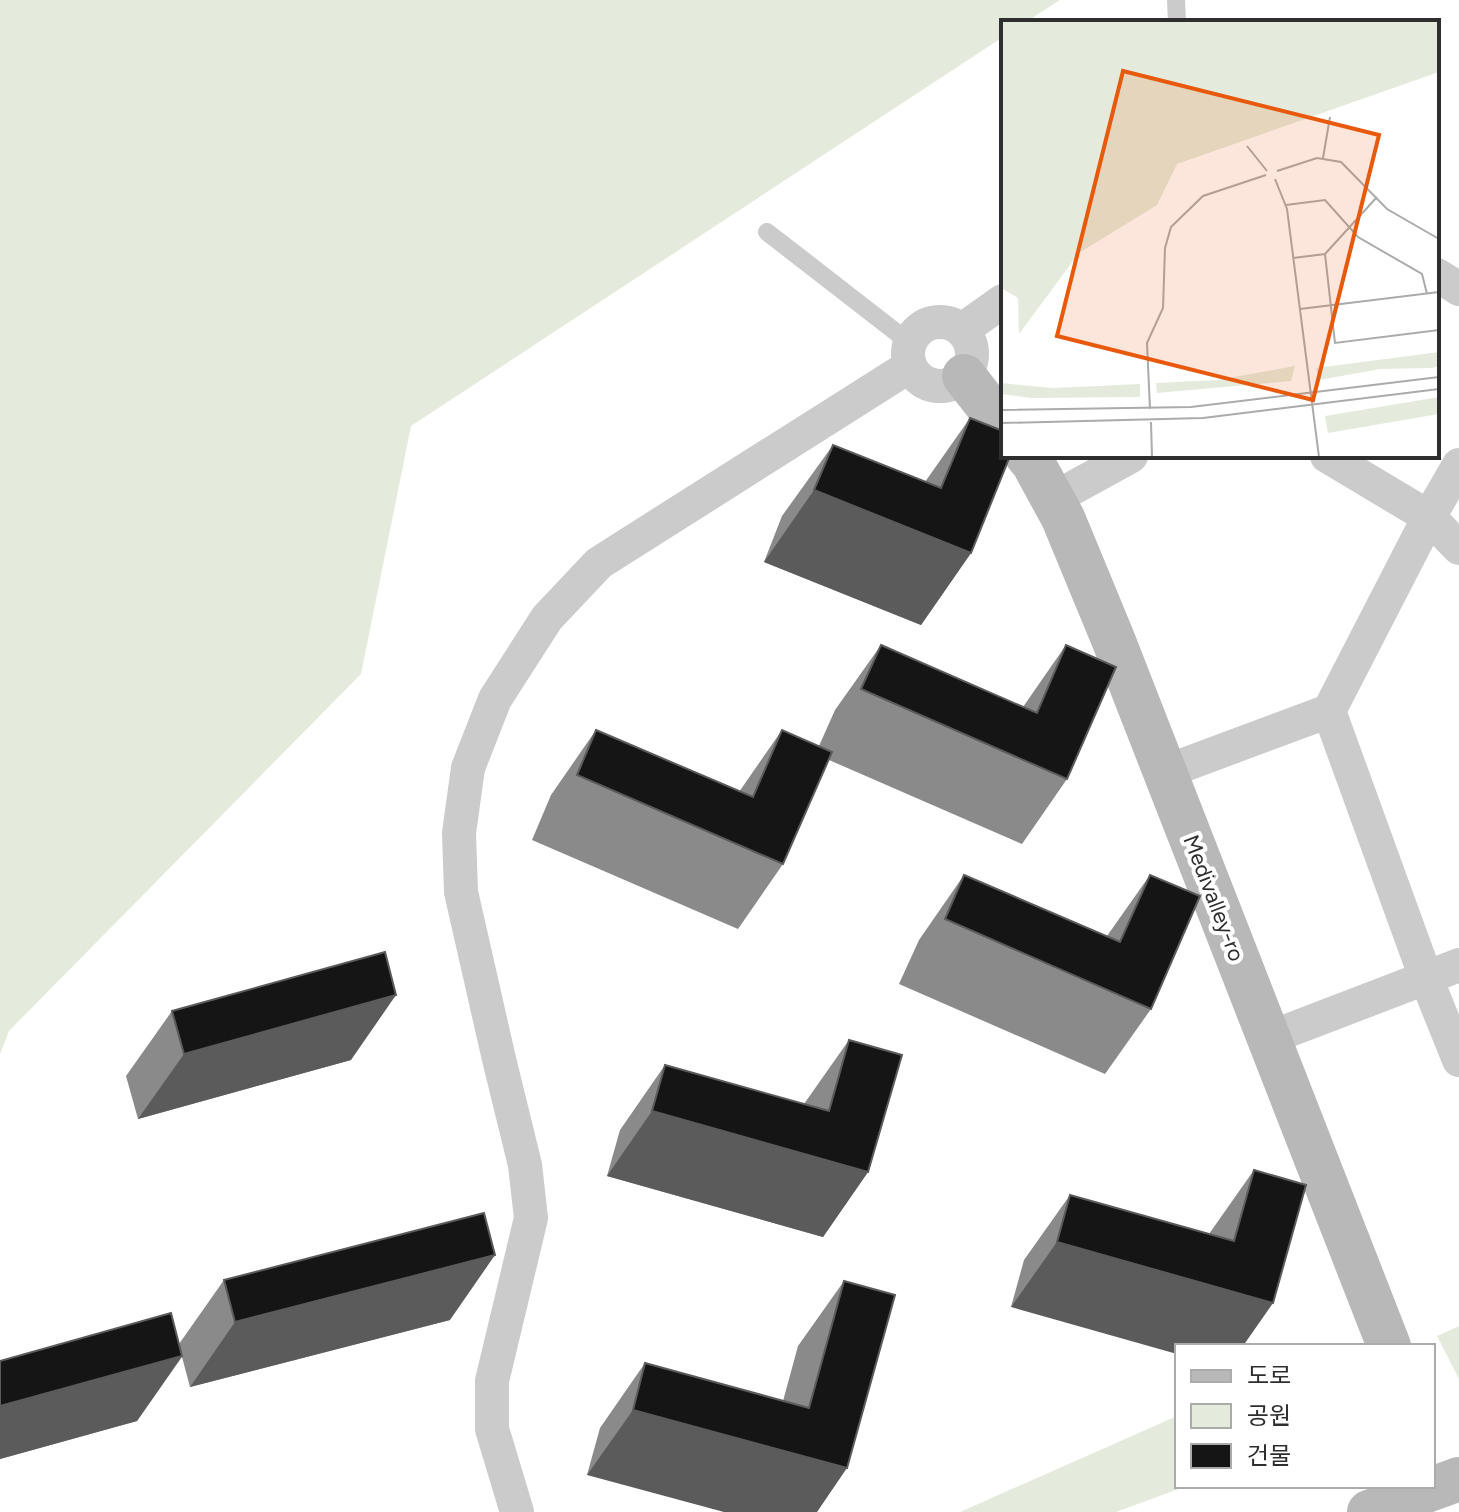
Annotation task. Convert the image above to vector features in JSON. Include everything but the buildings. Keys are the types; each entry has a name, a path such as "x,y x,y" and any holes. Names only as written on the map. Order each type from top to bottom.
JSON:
{"street":[{"path":"1439,276 1459,289"},
{"path":"962,330 1001,302"},
{"path":"933,322 953,324 962,330 969,337 973,358 964,376 945,386 935,386 916,375 910,354 915,334 923,326 933,322"},
{"path":"517,1512 492,1429 492,1381 531,1218 525,1165 461,892 459,833 468,768 495,699 547,618 599,563 910,354"},
{"path":"964,376 1001,423"},
{"name":"Medivalley-ro","path":"1028,458 1063,518 1091,585 1388,1344"},
{"path":"1053,499 1127,458"},
{"path":"1330,458 1429,517 1459,548"},
{"path":"1165,772 1329,711 1459,465"},
{"path":"1329,711 1459,1060"},
{"path":"1269,1038 1459,965"},
{"path":"1369,1512 1447,1484"}],"lane":[{"path":"1176,0 1177,20"},
{"path":"767,232 910,354"}],"green space":[{"path":"0,0 1060,0 1029,20 1001,20 1001,38 411,426 361,674 9,1031 0,1054"},
{"path":"1459,1326 1459,1379 1437,1336"},
{"path":"1175,1417 1175,1488 1182,1488 1116,1512 960,1512"}]}
